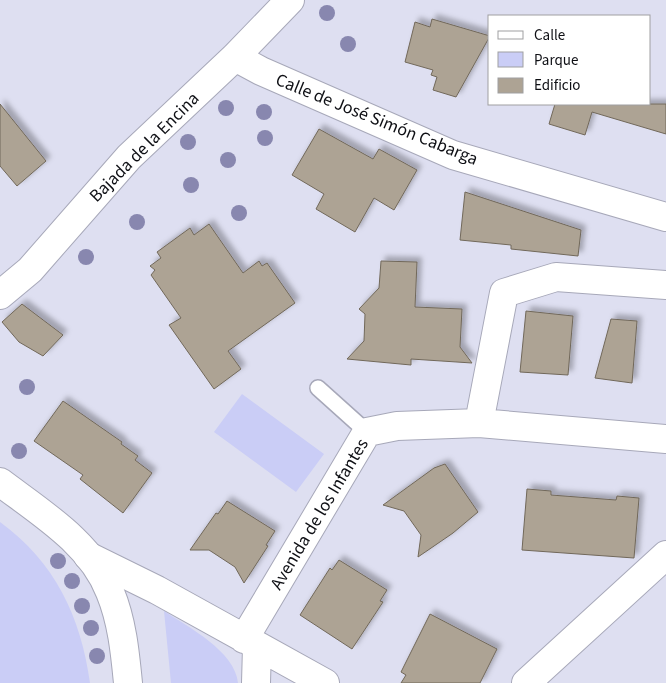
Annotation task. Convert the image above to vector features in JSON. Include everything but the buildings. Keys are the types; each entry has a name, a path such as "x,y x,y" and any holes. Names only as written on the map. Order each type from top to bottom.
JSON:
{"street":[{"name":"Bajada de la Encina","path":"0,295 30,270 129,157 235,57 290,0"},
{"name":"Calle de José Simón Cabarga","path":"235,57 261,71 453,155 666,217"},
{"path":"479,423 504,294 556,277 666,285"},
{"name":"Avenida de los Infantes","path":"256,683 251,643 368,432 397,426 479,423 666,439"},
{"path":"0,482 65,531 102,574 111,593 123,635 128,683"},
{"path":"526,683 666,555"},
{"path":"88,556 151,587 325,683"}],"lane":[{"path":"318,388 368,432"}],"green space":[{"path":"242,394 324,454 296,492 214,432"},
{"path":"0,522 36,555 62,593 80,636 90,683 0,683"},
{"path":"164,611 197,632 220,650 229,660 235,671 238,683 171,683"}]}
